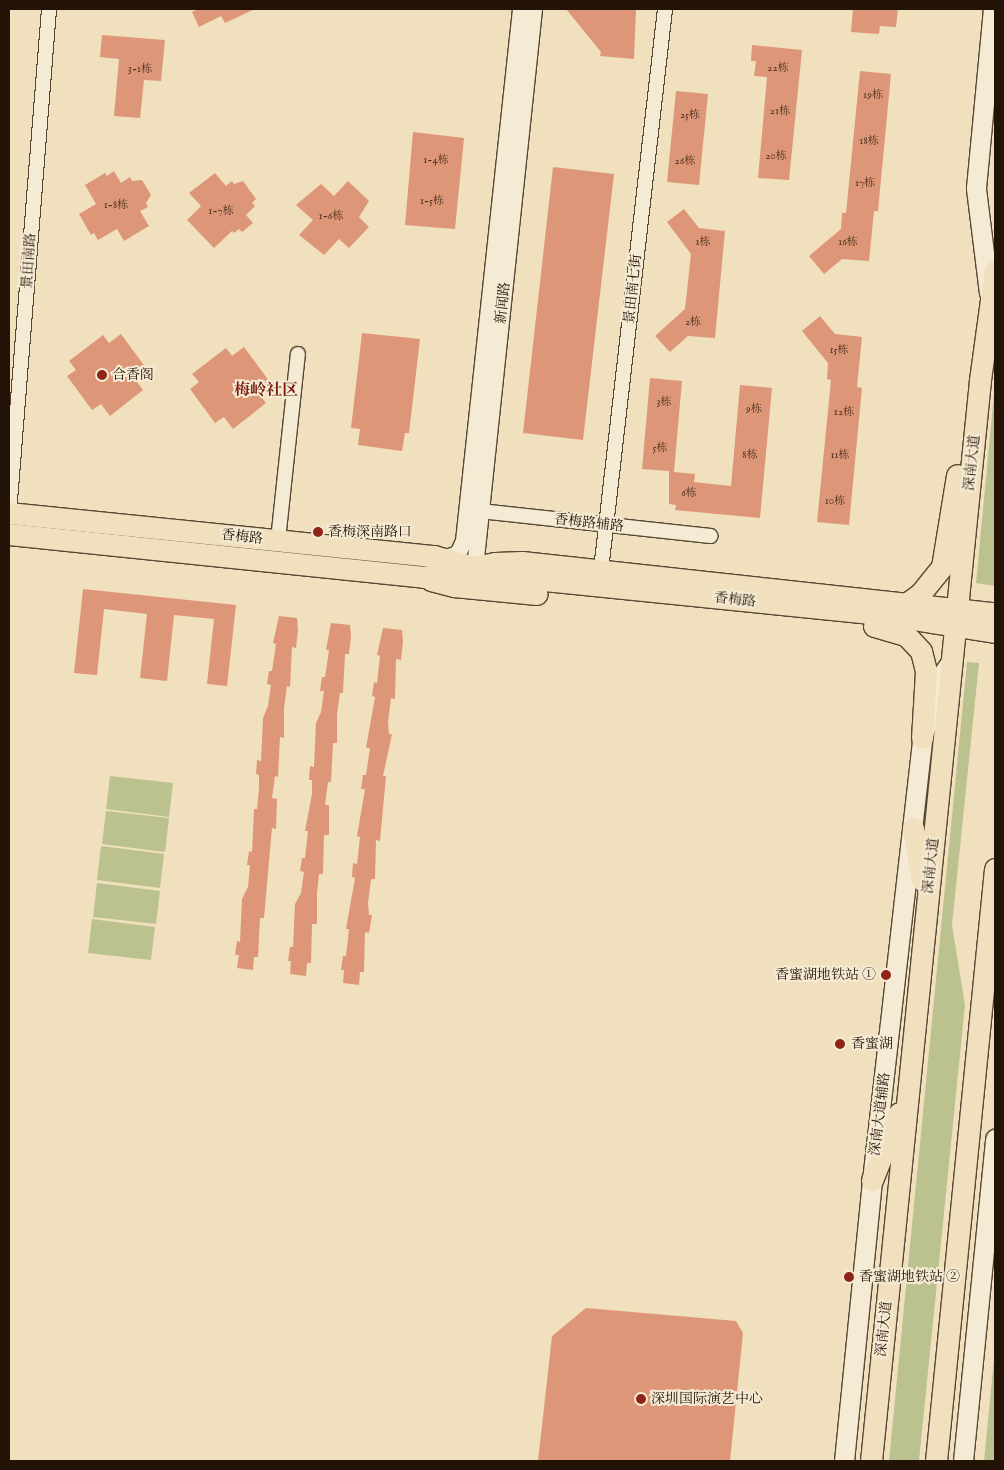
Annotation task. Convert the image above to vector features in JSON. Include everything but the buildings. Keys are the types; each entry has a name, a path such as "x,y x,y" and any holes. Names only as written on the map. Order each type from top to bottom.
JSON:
{"main road":[{"path":"992,309 976,188 993,9"},
{"name":"深南大道","path":"871,1461 980,380 992,309 995,271"},
{"path":"888,615 909,602 936,578 942,567 962,438 980,380"},
{"name":"香梅路","path":"9,513 446,558 474,568 513,577 888,615 956,617 995,613"},
{"name":"香梅路","path":"9,534 424,577 522,562 909,602 995,632"},
{"path":"424,577 454,586 896,630 915,643 924,660 926,698 922,738"},
{"name":"深南大道辅路","path":"844,1461 872,1180 922,738 941,676 952,660"},
{"path":"913,828 927,908"},
{"path":"936,1461 995,869"},
{"path":"872,1180 908,1090"},
{"path":"963,1461 995,1139"},
{"path":"939,1432 946,1461"}],"street":[{"name":"景田南路","path":"9,513 49,9"},
{"name":"新闻路","path":"474,568 474,510 521,9"},
{"name":"新闻路","path":"474,568 465,555 464,541 474,510 534,9"},
{"name":"景田南七街","path":"601,570 665,9"},
{"path":"278,540 298,354"},
{"name":"香梅路辅路","path":"474,510 711,536"},
{"path":"446,558 457,556 464,541"}],"green space":[{"path":"995,383 995,586 976,583"},
{"path":"967,662 979,663 952,925 965,1005 919,1461 889,1461"},
{"path":"110,776 173,783 169,817 106,809"},
{"path":"106,811 169,818 165,852 102,844"},
{"path":"101,846 164,854 160,888 97,880"},
{"path":"97,883 160,891 156,924 93,917"},
{"path":"92,919 155,927 151,960 88,953"},
{"path":"995,1349 995,1461 984,1461"}],"place":[{"name":"合香阁","path":"102,375"},
{"name":"香梅深南路口","path":"318,532"},
{"name":"香蜜湖地铁站 ①","path":"886,975"},
{"name":"香蜜湖","path":"840,1044"},
{"name":"香蜜湖地铁站 ②","path":"849,1277"},
{"name":"深圳国际演艺中心","path":"641,1399"}],"district":[{"name":"梅岭社区","path":"266,391"}]}
